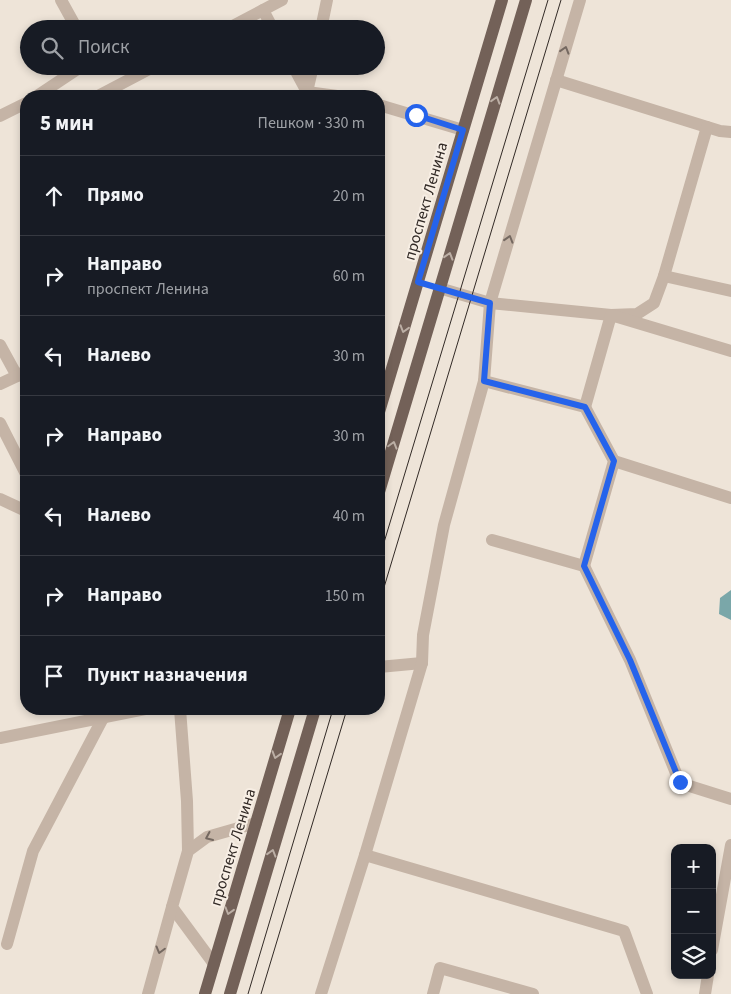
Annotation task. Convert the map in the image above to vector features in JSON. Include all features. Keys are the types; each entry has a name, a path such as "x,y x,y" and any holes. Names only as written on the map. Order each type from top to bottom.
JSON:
{"main road":[{"name":"проспект Ленина","path":"385,392 502,0"},
{"path":"385,472 526,0"},
{"path":"418,282 439,288"},
{"name":"проспект Ленина","path":"205,994 288,715"},
{"path":"230,994 313,715"}],"street":[{"path":"61,0 72,20"},
{"path":"244,20 282,0"},
{"path":"323,20 327,0"},
{"path":"321,994 365,855 422,663 423,635 444,525 484,381 490,303 580,0"},
{"path":"263,10 268,20"},
{"path":"46,90 68,75"},
{"path":"109,90 138,75"},
{"path":"297,75 304,90"},
{"path":"307,90 311,75"},
{"path":"556,80 706,127 731,132"},
{"path":"0,116 20,106"},
{"path":"385,107 463,130"},
{"path":"439,288 490,303 611,315 637,314 654,303 664,276 706,127"},
{"path":"664,276 731,291"},
{"path":"611,315 731,350"},
{"path":"611,315 585,407 614,461 584,566 630,660 680,782 731,798"},
{"path":"2,354 20,373"},
{"path":"0,384 20,374"},
{"path":"484,381 585,407"},
{"path":"0,422 4,439 20,464"},
{"path":"614,461 731,498"},
{"path":"0,499 20,508"},
{"path":"492,540 584,566"},
{"path":"385,666 422,663"},
{"path":"0,738 94,715"},
{"path":"7,944 33,851 101,715"},
{"path":"148,994 188,851 187,801 180,715"},
{"path":"188,851 207,837 256,822"},
{"path":"715,934 731,844"},
{"path":"365,855 624,930 647,994"},
{"path":"172,906 214,964"},
{"path":"433,994 440,968 533,994"},
{"path":"704,994 707,979"}],"water":[{"path":"731,590 731,620 719,614 720,598"}],"tram line":[{"path":"385,539 548,0"},
{"path":"385,584 561,0"},
{"path":"248,994 331,715"},
{"path":"261,994 345,715"}],"route":[{"path":"416,115 463,130 418,282 490,303 484,381 585,407 614,461 584,566 630,660 680,782"}]}
